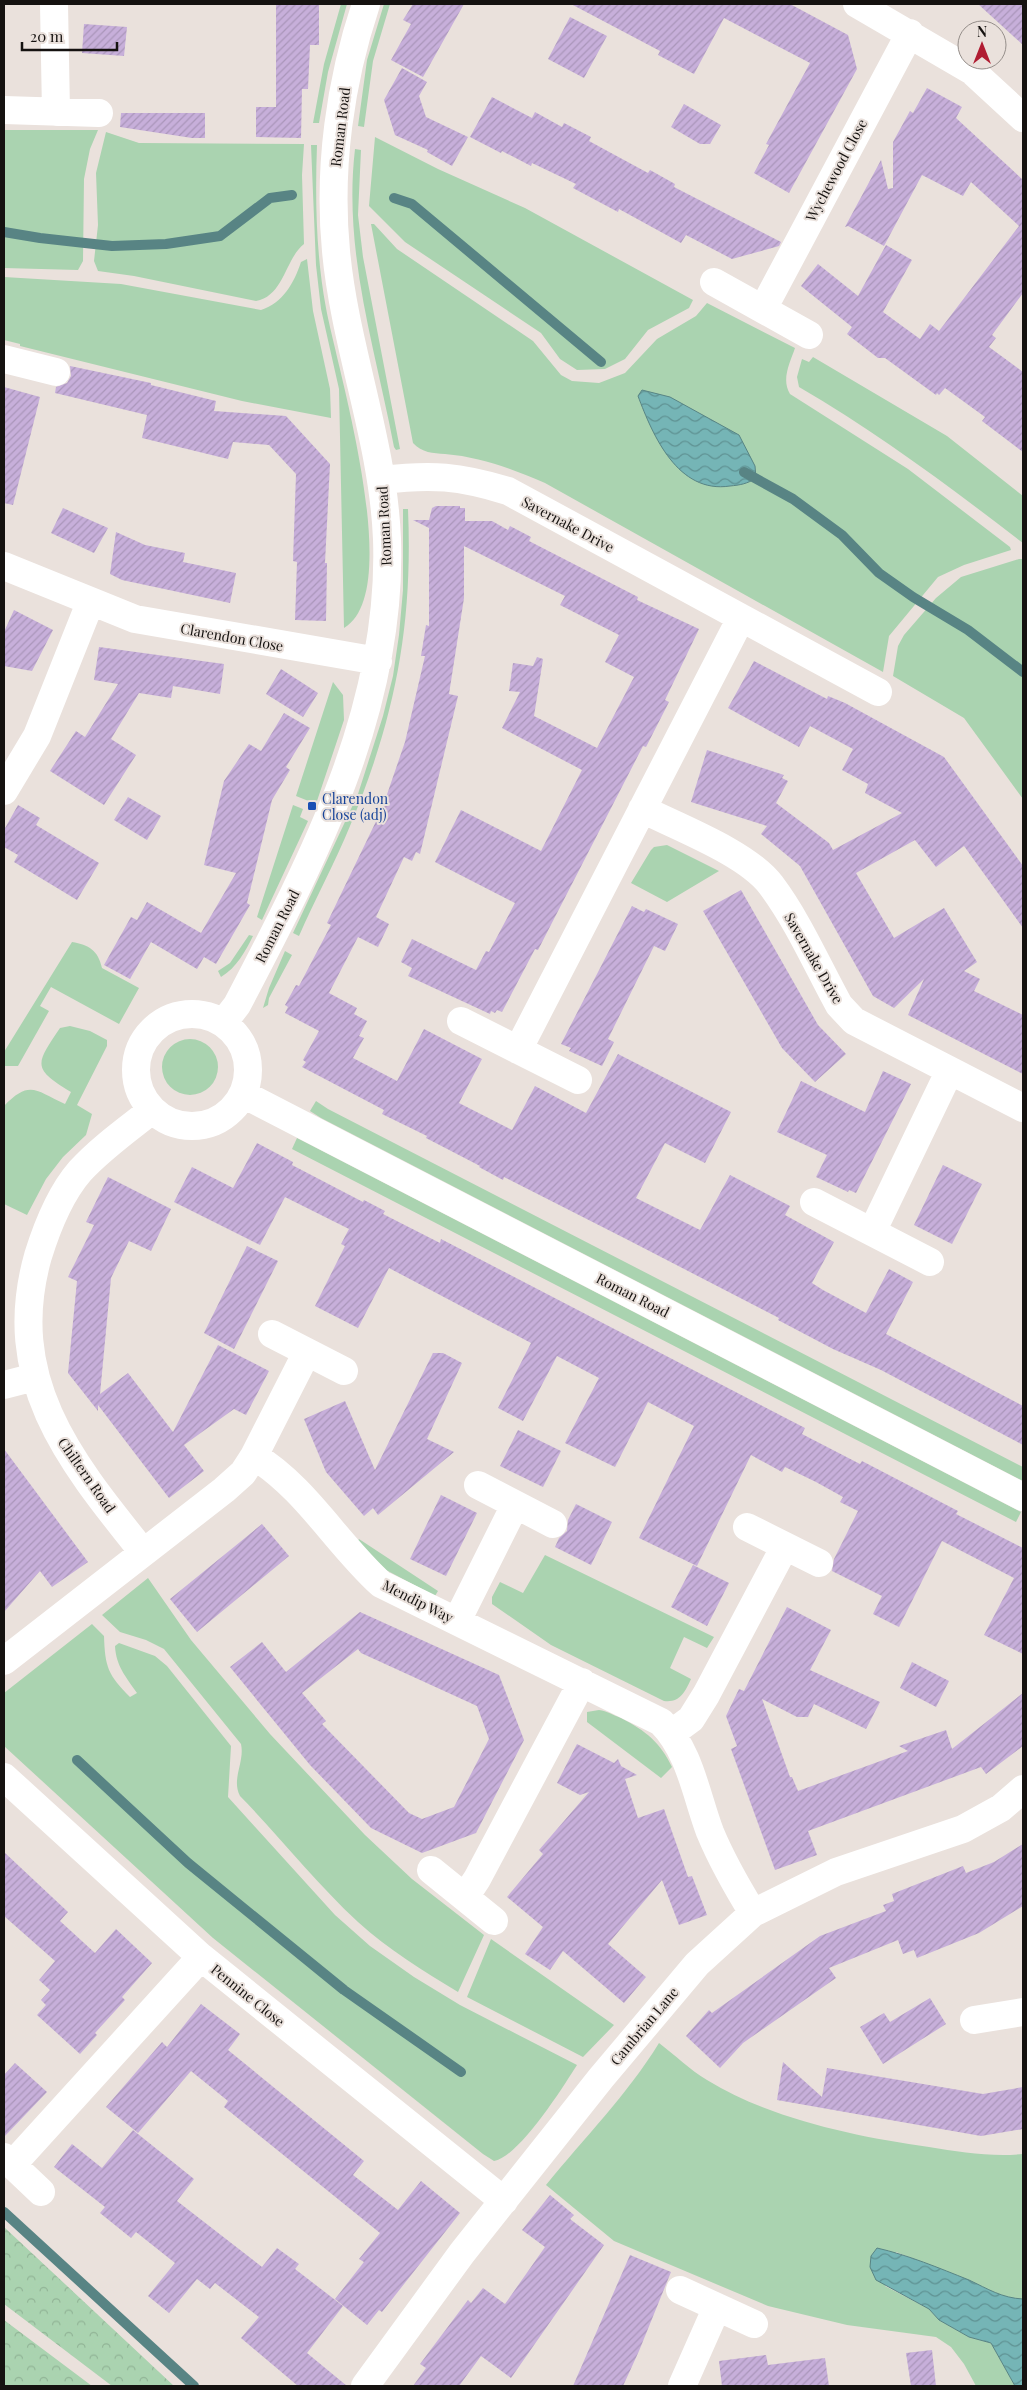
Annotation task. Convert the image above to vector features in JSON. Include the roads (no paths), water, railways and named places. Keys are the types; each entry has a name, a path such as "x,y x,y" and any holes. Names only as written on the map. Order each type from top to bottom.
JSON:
{"street":[{"path":"54,4 56,112"},
{"name":"Roman Road","path":"223,1022 237,1005 320,839 355,748 368,708 378,660 385,604 387,539 382,480 341,283 334,220 334,168 338,128 349,68 366,4"},
{"path":"857,4 910,33 972,71 1023,118"},
{"name":"Wychewood Close","path":"763,308 910,33"},
{"path":"4,110 99,112"},
{"path":"714,282 808,335"},
{"path":"4,359 56,372"},
{"name":"Savernake Drive","path":"382,480 445,476 477,482 508,491 878,692"},
{"name":"Clarendon Close","path":"4,566 90,603 135,619 378,660"},
{"path":"4,791 37,736 90,603"},
{"path":"518,1050 741,618"},
{"name":"Savernake Drive","path":"642,809 747,863 770,883 839,1005 854,1021 949,1072 1023,1108"},
{"path":"188,1013 206,1015 223,1022 236,1034 244,1048 248,1064 247,1081 243,1094 231,1110 217,1120 200,1125 183,1125 167,1120 152,1110 142,1095 136,1077 136,1059 142,1042 154,1027 170,1018 188,1013"},
{"path":"461,1021 578,1080"},
{"path":"872,1232 949,1072"},
{"name":"Roman Road","path":"243,1094 1023,1497"},
{"name":"Chiltern Road","path":"143,1552 64,1447 46,1412 35,1377 29,1344 30,1291 42,1242 52,1218 80,1172 110,1144 152,1110"},
{"path":"814,1202 930,1262"},
{"path":"272,1334 344,1371"},
{"path":"4,1661 224,1490 243,1473 254,1456 307,1352"},
{"path":"4,1385 35,1377"},
{"name":"Mendip Way","path":"254,1456 284,1477 364,1569 381,1584 660,1722 672,1733 683,1754 710,1832 729,1874 754,1913"},
{"path":"478,1485 553,1524"},
{"path":"457,1621 515,1505"},
{"path":"747,1527 819,1563"},
{"path":"672,1733 691,1719 706,1695 785,1546"},
{"path":"464,1897 482,1871 582,1682"},
{"name":"Pennine Close","path":"4,1777 201,1957 504,2201"},
{"name":"Cambrian Lane","path":"365,2386 462,2253 612,2064 696,1964 754,1913 836,1872 963,1829 1001,1808 1023,1789"},
{"path":"431,1870 494,1921"},
{"path":"41,2192 8,2161 201,1957"},
{"path":"974,2020 1023,2012"},
{"path":"680,2290 754,2324"},
{"path":"682,2386 717,2307"}],"water":[{"path":"642,390 670,397 739,435 755,466 756,478 740,485 712,486 696,481 682,472 670,459 651,428 638,396"},
{"path":"877,2248 935,2266 1002,2295 1023,2299 1023,2386 1015,2386 991,2343 969,2337 939,2320 929,2309 876,2280 870,2267 871,2256"}],"waterway":[{"path":"4,232 112,246 166,244 220,236 270,198 292,195"},
{"path":"394,198 412,204 601,362"},
{"path":"744,472 793,499 842,535 879,573 913,597 968,630 1023,672"},
{"path":"77,1760 188,1863 344,1990 461,2072"},
{"path":"4,2212 194,2386"}],"place":[{"name":"Clarendon Close (adj)","path":"312,806"}]}
